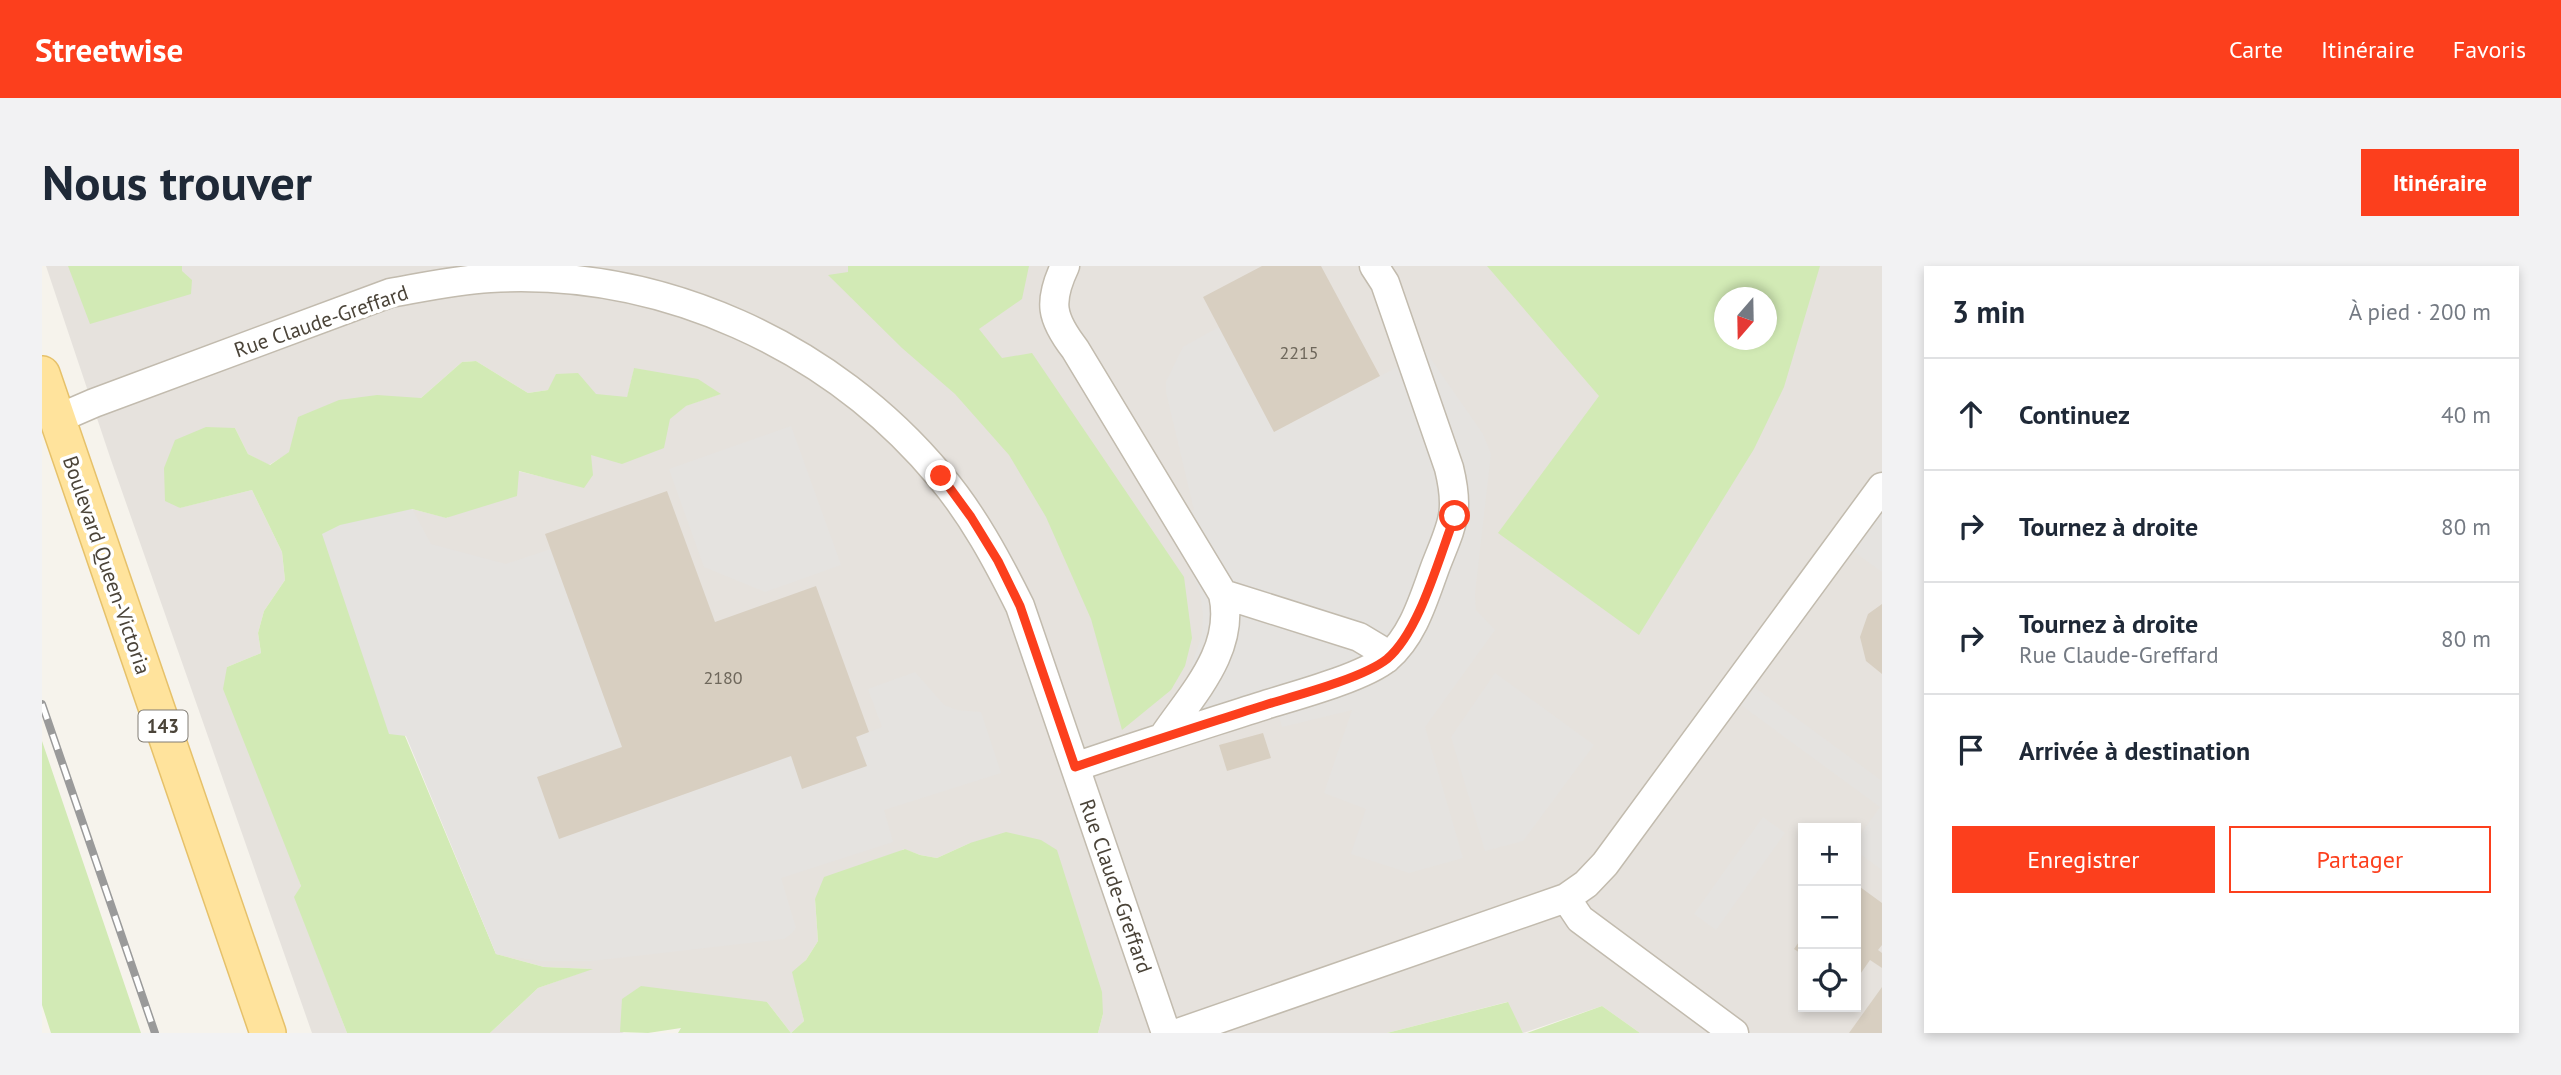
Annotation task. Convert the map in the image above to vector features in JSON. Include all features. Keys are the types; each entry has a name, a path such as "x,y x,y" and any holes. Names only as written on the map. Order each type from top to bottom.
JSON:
{"main road":[{"name":"Boulevard Queen-Victoria","path":"42,374 268,1033"}],"street":[{"path":"1065,266 1058,281 1053,309 1062,333 1075,349 1223,594 1227,610 1221,646 1199,687 1163,737"},
{"path":"1075,767 1360,673 1386,659 1404,638 1418,615 1455,516 1455,492 1385,283 1374,266"},
{"name":"Rue Claude-Greffard","path":"57,419 390,293 440,283 491,278 593,282 692,306 739,324 785,347 828,373 906,439 941,476 998,561 1020,606 1166,1033"},
{"path":"1178,1033 1566,898 1586,884 1605,864 1882,487"},
{"path":"1223,594 1359,637 1379,649 1386,659"},
{"path":"1566,898 1580,919 1734,1033"}],"shaded area":[{"path":"46,266 1882,266 1882,1033 1640,1033 1602,1006 1523,1033 1507,1002 1387,1033 1098,1033 1103,1014 970,843 937,858 904,849 815,899 818,941 806,960 793,973 804,1021 791,1033 767,1002 620,1031 624,1033 490,1033 538,988 591,969 544,967 496,954 412,509 447,518 518,471 584,487 591,454 669,419 685,406 720,394 634,369 627,398 548,390 528,393 476,361 462,362 421,398 404,398 269,465 248,454 235,428 179,508 252,490 282,552 285,580 264,611 258,633 261,653 227,667 301,886 295,897 347,1033 312,1033 111,460"},
{"path":"1219,327 1274,432 1426,352 1483,434 1491,454 1475,594 1476,610 1495,630 1425,727 1463,858 1409,873 1351,854 1366,809 1324,793 1352,710 1282,727 1276,706 1189,731 1187,680 1202,634 1203,615 1200,592 1185,555 1163,523 1194,510 1166,392 1166,382 1183,347"},
{"path":"791,426 841,565 765,592 704,567 669,469"},
{"path":"412,509 431,544 506,564 551,549 622,747 538,777 560,838 791,756 802,789 866,766 856,737 882,727 868,689 915,672 944,705 957,710 981,712 1001,773 884,810 893,842 781,878 796,928 784,939 591,961 540,961 496,954 406,736 389,734 322,534 340,525"},
{"path":"1882,511 1882,572 1853,551"},
{"path":"1495,673 1594,745 1523,841 1485,851 1451,737"},
{"path":"1754,687 1882,781 1882,870 1861,855 1861,834 1880,807 1741,705"},
{"path":"1763,817 1785,833 1716,930 1694,914"}],"green space":[{"path":"68,266 182,266 182,271 192,280 191,294 90,324"},
{"path":"848,266 1029,266 1022,299 979,329 1002,358 1032,353 1184,577 1192,638 1185,666 1171,690 1122,730 1091,619 1046,517 1009,455 955,394 902,348 828,275 848,272"},
{"path":"1487,266 1820,266 1784,387 1754,449 1639,635 1498,533 1599,396"},
{"path":"476,361 528,393 548,390 556,374 578,373 596,394 627,397 634,368 698,379 721,394 686,406 670,419 664,448 622,464 591,455 593,475 584,488 519,471 517,496 446,518 412,509 405,736 496,954 544,967 593,969 538,988 490,1033 347,1033 294,897 301,886 223,689 227,667 261,653 258,633 264,611 285,580 282,552 252,490 180,508 165,501 164,468 175,440 206,427 235,428 248,454 270,465 289,452 298,417 339,400 377,395 421,398 462,362"},
{"path":"42,741 141,1033 51,1033 42,1005"},
{"path":"1006,832 1041,840 1057,850 1102,992 1103,1014 1098,1033 791,1033 804,1021 792,972 806,960 818,941 815,899 824,877 905,849 937,858 970,843"},
{"path":"641,986 767,1002 791,1033 678,1033 681,1028 648,1033 620,1032 622,999"},
{"path":"1508,1002 1523,1033 1387,1033"},
{"path":"1602,1006 1640,1033 1527,1033"}],"building":[{"path":"1262,266 1321,266 1380,376 1274,432 1203,297"},
{"path":"667,491 715,622 816,586 869,732 856,737 867,766 802,789 791,756 559,839 537,777 622,747 545,534"},
{"path":"1882,604 1882,674 1866,661 1860,637 1868,614"},
{"path":"1263,733 1271,758 1227,771 1219,745"},
{"path":"1861,888 1882,903 1882,945 1878,950 1882,953 1882,968 1870,960 1861,973"},
{"path":"1882,987 1882,1033 1849,1033"}],"railway":[{"path":"42,704 155,1033"}],"route":[{"path":"941,476 998,561 1020,606 1075,767 1307,692 1360,673 1386,659 1404,638 1418,615 1455,516"}]}
